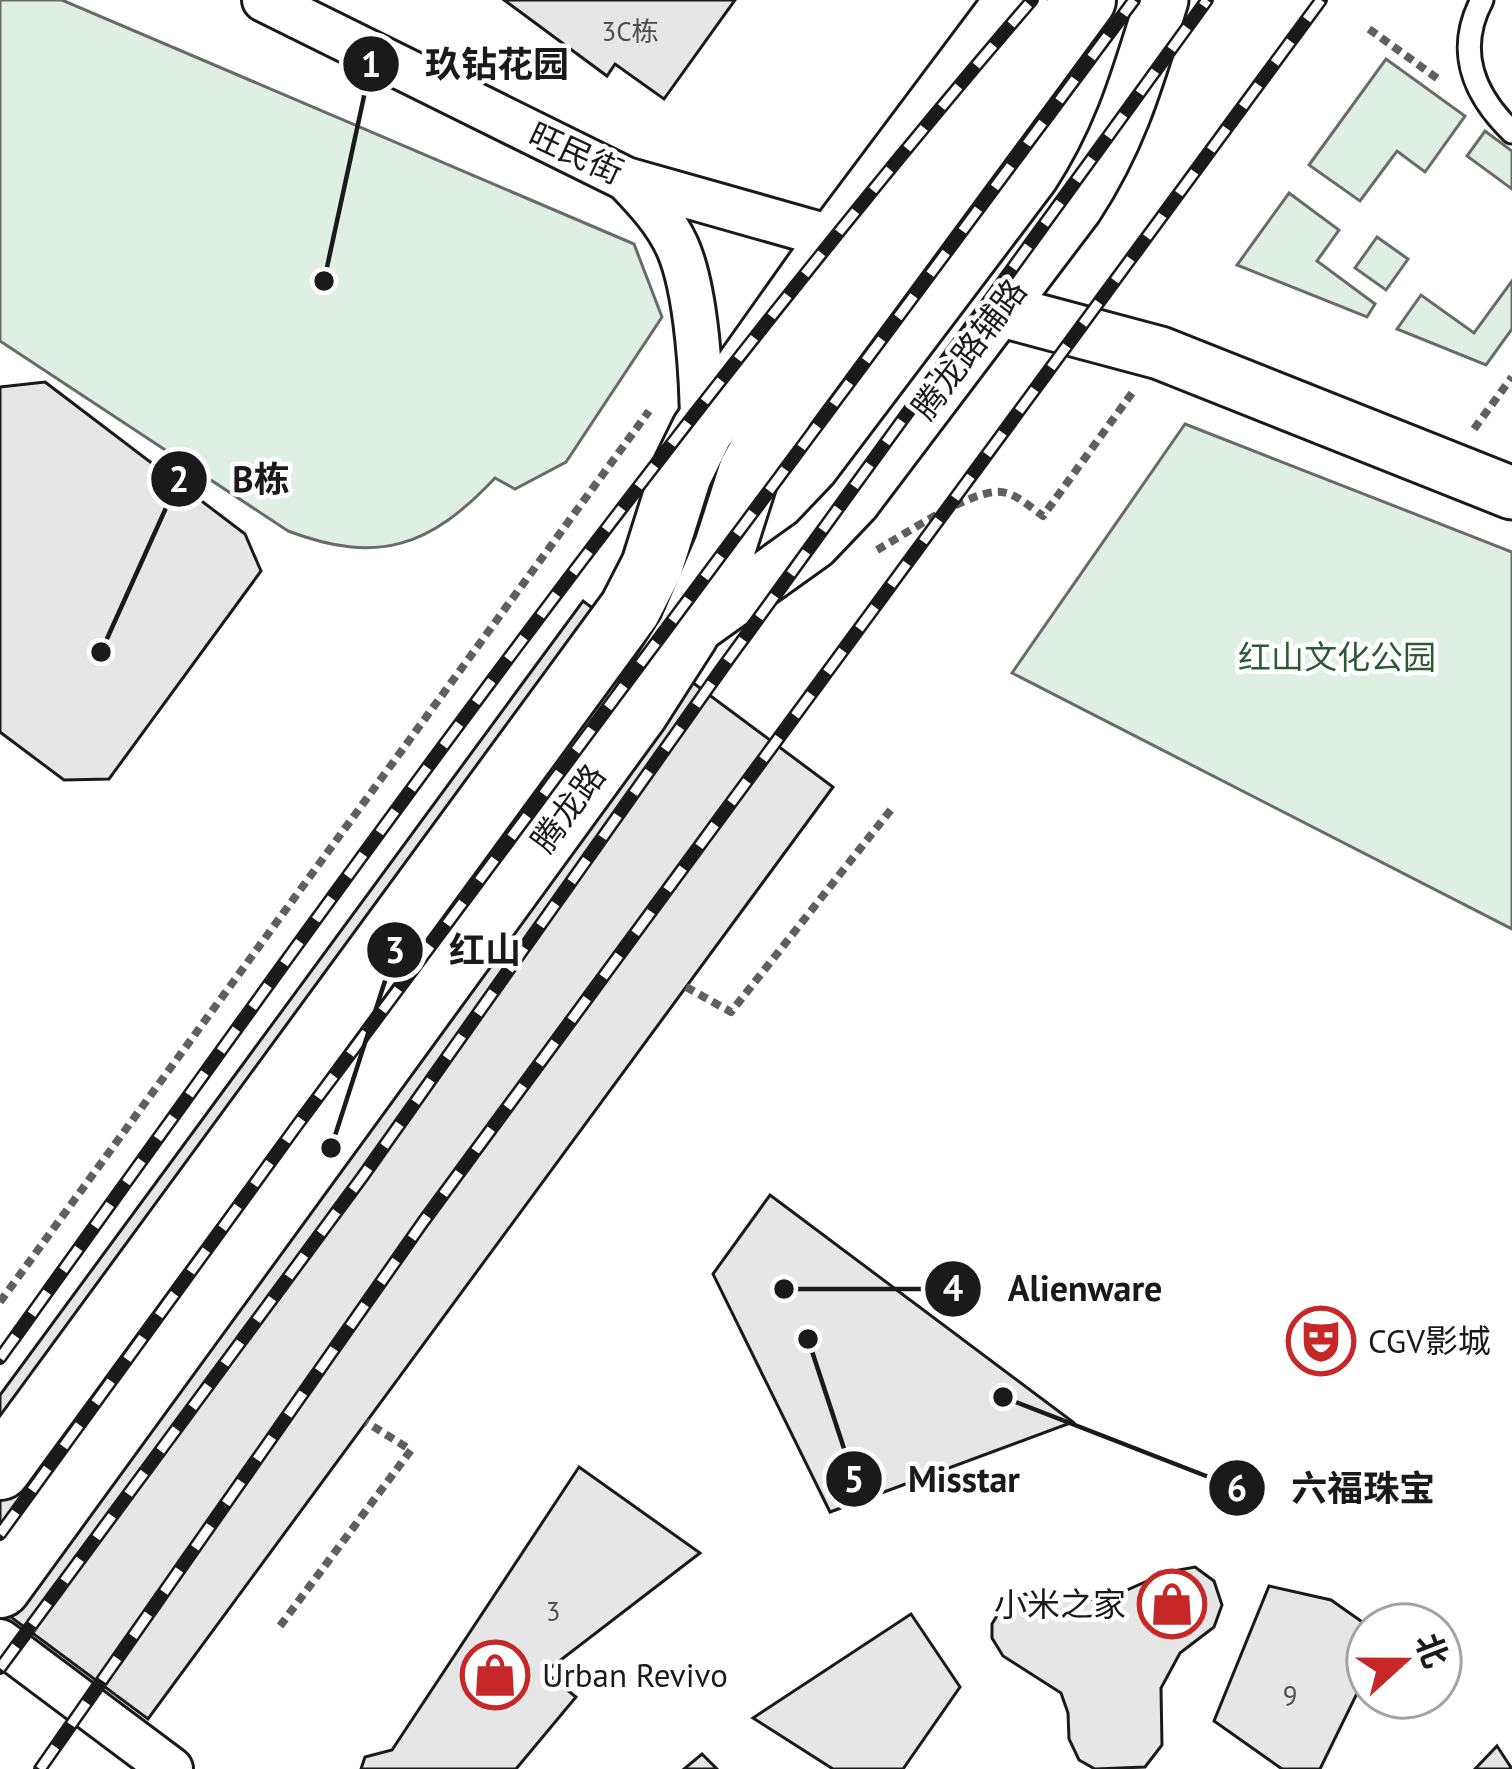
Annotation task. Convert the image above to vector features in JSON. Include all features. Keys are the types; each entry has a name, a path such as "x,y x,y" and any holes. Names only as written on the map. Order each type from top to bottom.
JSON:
{"main road":[{"name":"腾龙路","path":"0,1469 630,609 652,566 681,474 676,421 838,239 1016,0"},
{"name":"腾龙路","path":"0,1587 638,712 688,633 725,547 749,472 784,408 1085,0"}],"street":[{"name":"旺民街","path":"264,0 626,178 838,239"},
{"name":"腾龙路辅路","path":"688,633 767,579 828,529 999,310 1107,159 1130,105 1162,0"},
{"path":"626,178 658,212 678,249 699,368 676,421"},
{"path":"999,310 1160,353 1512,494"},
{"path":"0,1641 171,1769"}],"lane":[{"path":"1482,0 1470,29 1473,82 1482,100 1512,132"}],"path":[{"path":"1370,29 1445,83 1473,82"},
{"path":"1471,433 1512,377"},
{"path":"863,558 960,505 999,491 1043,516 1142,380"},
{"path":"0,1301 676,421"},
{"path":"686,986 731,1012 893,807"},
{"path":"280,1627 411,1450 366,1422"}],"green space":[{"path":"0,0 62,0 634,244 662,317 566,462 515,489 495,478 448,520 401,543 349,547 288,531 0,341"},
{"path":"1386,59 1465,116 1425,172 1397,151 1360,201 1309,165"},
{"path":"1485,131 1512,151 1512,189 1467,156"},
{"path":"1289,193 1339,230 1317,261 1375,304 1367,317 1237,265"},
{"path":"1377,237 1408,259 1386,290 1355,268"},
{"path":"1512,281 1512,329 1486,365 1397,329 1421,295 1474,333"},
{"name":"红山文化公园","path":"1185,424 1512,552 1512,929 1012,673"}],"building":[{"path":"504,0 735,0 664,99 615,64 607,76"},
{"path":"45,382 245,534 261,571 109,779 64,780 0,732 0,387"},
{"path":"583,601 833,787 148,1719 0,1609 0,1395"},
{"path":"770,1195 1073,1422 830,1512 713,1274"},
{"path":"579,1467 700,1553 545,1672 576,1697 516,1769 361,1769 365,1757 392,1750"},
{"path":"1195,1567 1214,1581 1222,1605 1214,1627 1180,1653 1161,1688 1162,1745 1145,1767 1095,1769 1079,1760 1069,1739 1061,1693 1003,1656 992,1638 992,1624 1006,1601 1025,1594 1084,1600 1111,1597 1168,1572"},
{"path":"1269,1586 1331,1600 1344,1609 1344,1720 1320,1769 1282,1769 1214,1721"},
{"path":"911,1614 960,1687 903,1769 833,1769 753,1718"},
{"path":"1497,1746 1512,1769 1475,1769"},
{"path":"702,1754 717,1769 684,1769"}],"railway":[{"path":"0,1358 375,839 630,498 761,329 1032,0"},
{"path":"0,1534 298,1124 1134,0"},
{"path":"0,1668 363,1176 723,667 1207,0"},
{"path":"40,1769 423,1222 1321,0"}],"place":[{"name":"玖钻花园","path":"324,281"},
{"name":"B栋","path":"101,652"},
{"name":"红山","path":"331,1148"},
{"name":"Alienware","path":"784,1289"},
{"name":"Misstar","path":"808,1339"},
{"name":"CGV影城","path":"1321,1341"},
{"name":"六福珠宝","path":"1003,1397"},
{"name":"小米之家","path":"1172,1604"},
{"name":"Urban Revivo","path":"495,1675"}]}
